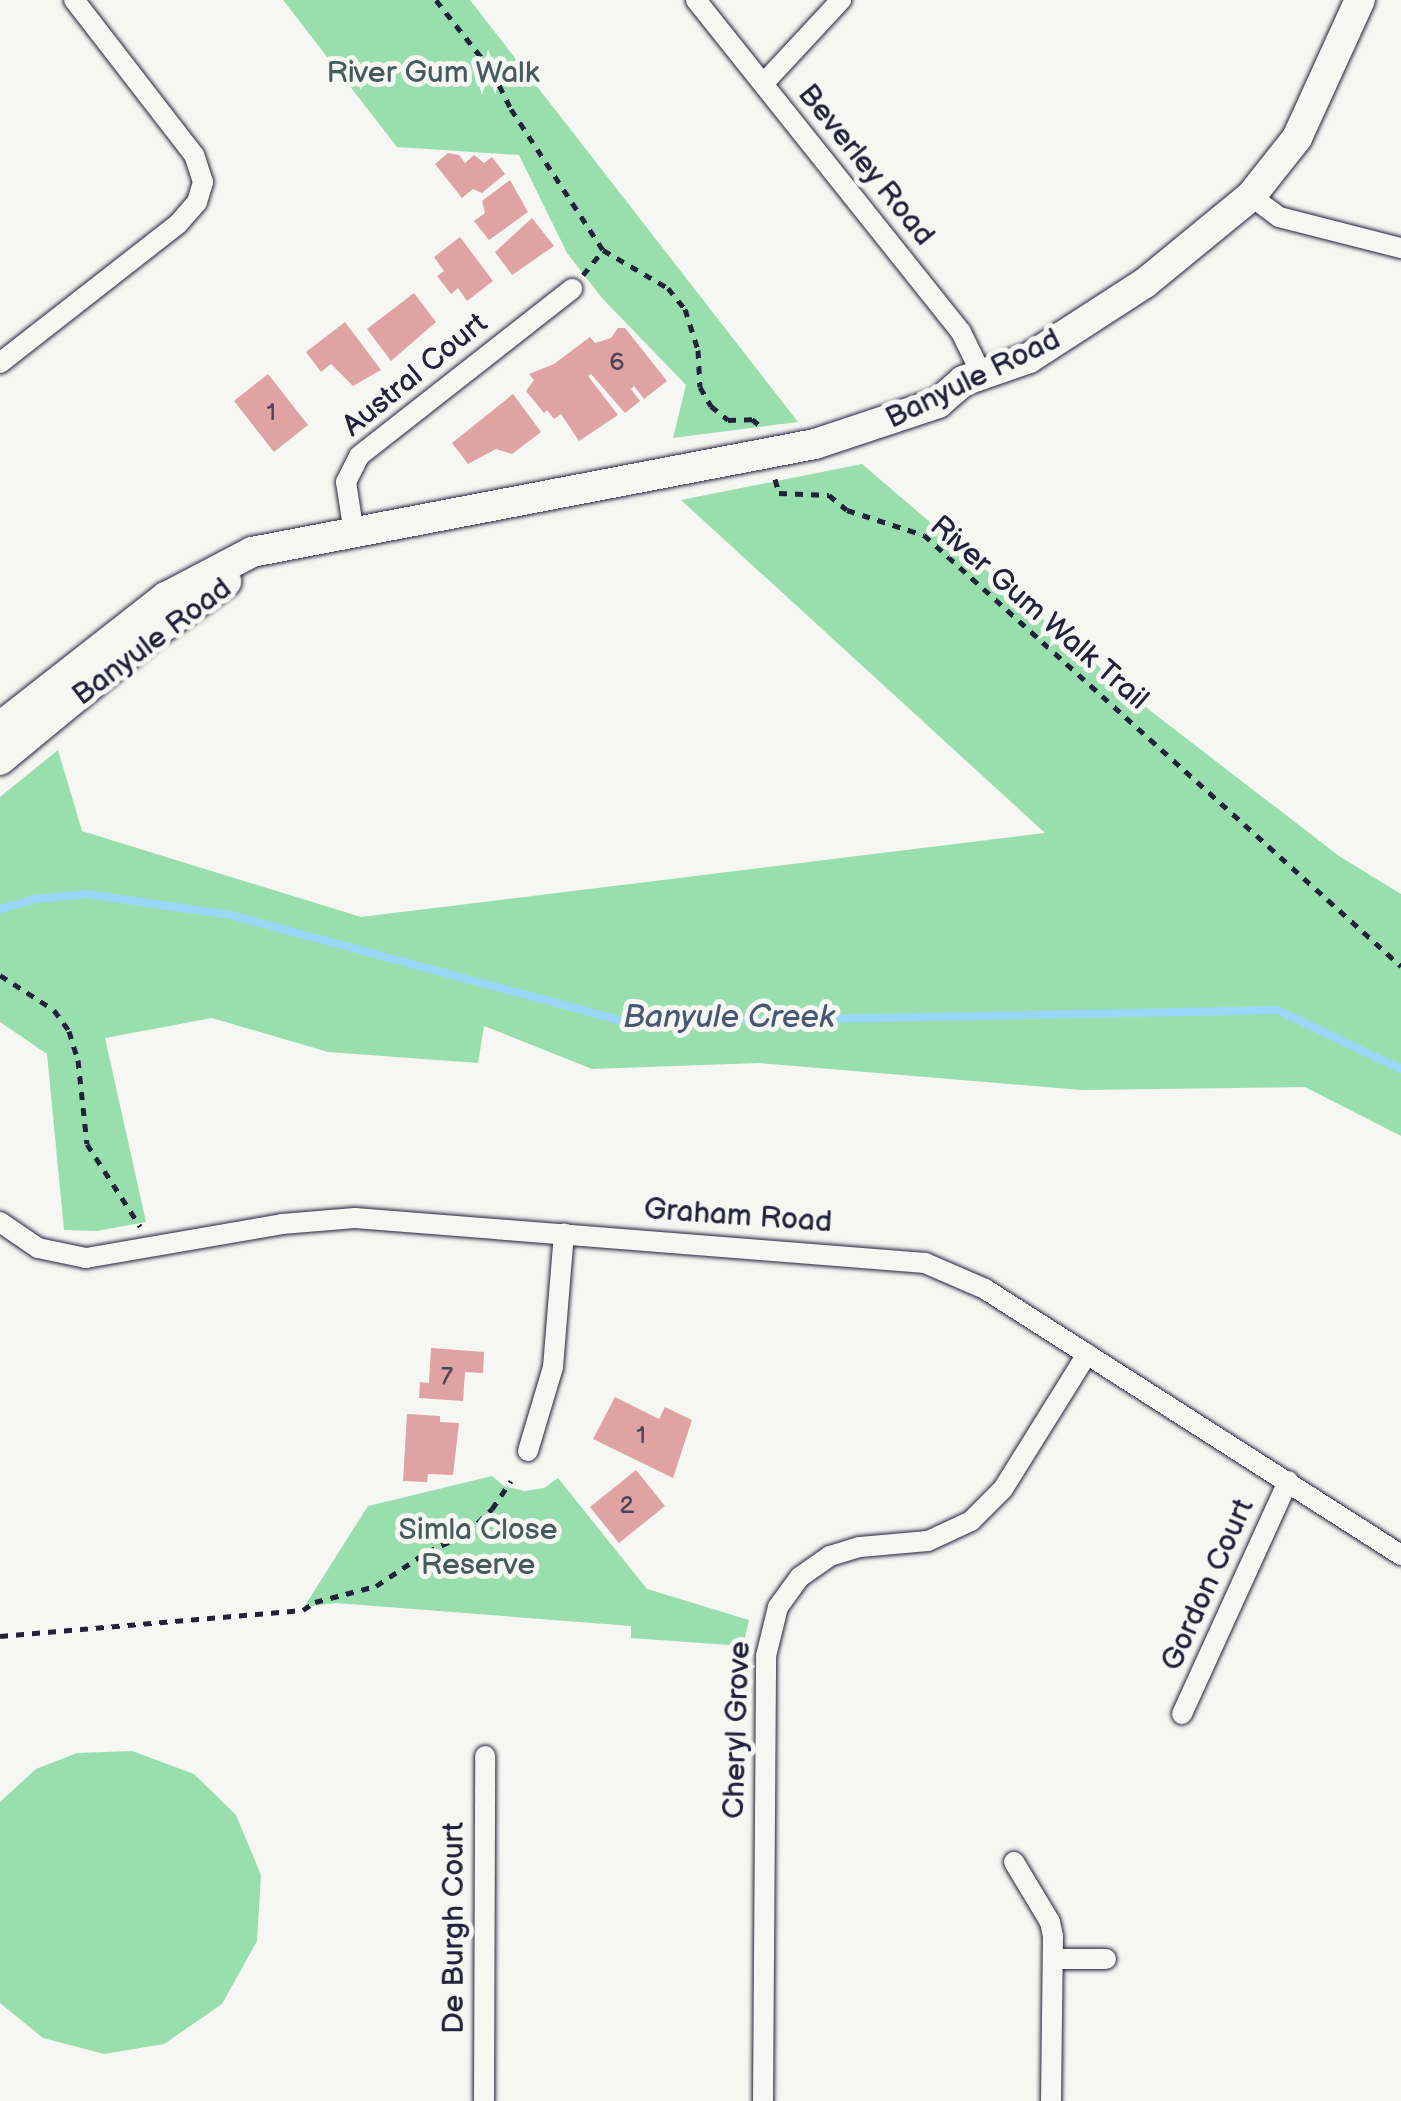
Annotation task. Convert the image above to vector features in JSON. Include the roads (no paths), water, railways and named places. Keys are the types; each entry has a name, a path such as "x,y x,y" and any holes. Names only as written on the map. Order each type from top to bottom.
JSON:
{"street":[{"path":"0,363 178,224 197,202 203,182 194,154 74,0"},
{"name":"Beverley Road","path":"696,0 961,332 981,373"},
{"path":"763,84 841,0"},
{"name":"Banyule Road","path":"0,727 189,581 252,552 768,454 852,434 922,409 981,373 1029,358 1145,283 1252,196 1297,138 1360,0"},
{"path":"1252,196 1279,217 1401,248"},
{"name":"Austral Court","path":"354,534 346,482 359,456 572,289"},
{"name":"Banyule Road","path":"0,760 206,594 254,567 315,543"},
{"path":"0,746 44,724"},
{"name":"Graham Road","path":"0,1222 38,1248 86,1258 318,1220 394,1220 925,1263 985,1289 1401,1555"},
{"path":"528,1451 553,1367 564,1233"},
{"name":"Cheryl Grove","path":"763,2101 766,1656 778,1607 800,1577 830,1556 860,1548 928,1542 971,1521 1003,1489 1087,1354"},
{"name":"Gordon Court","path":"1182,1714 1288,1482"},
{"name":"De Burgh Court","path":"484,2101 485,1756"},
{"path":"1014,1862 1050,1922 1054,1960 1051,2101"},
{"path":"1054,1960 1106,1959"}],"waterway":[{"name":"Banyule Creek","path":"0,909 35,899 86,894 230,915 631,1023 1277,1010 1401,1069"}],"park label":[{"name":"River Gum Walk","path":"433,73"},
{"name":"Simla Close Reserve","path":"478,1547"}]}
